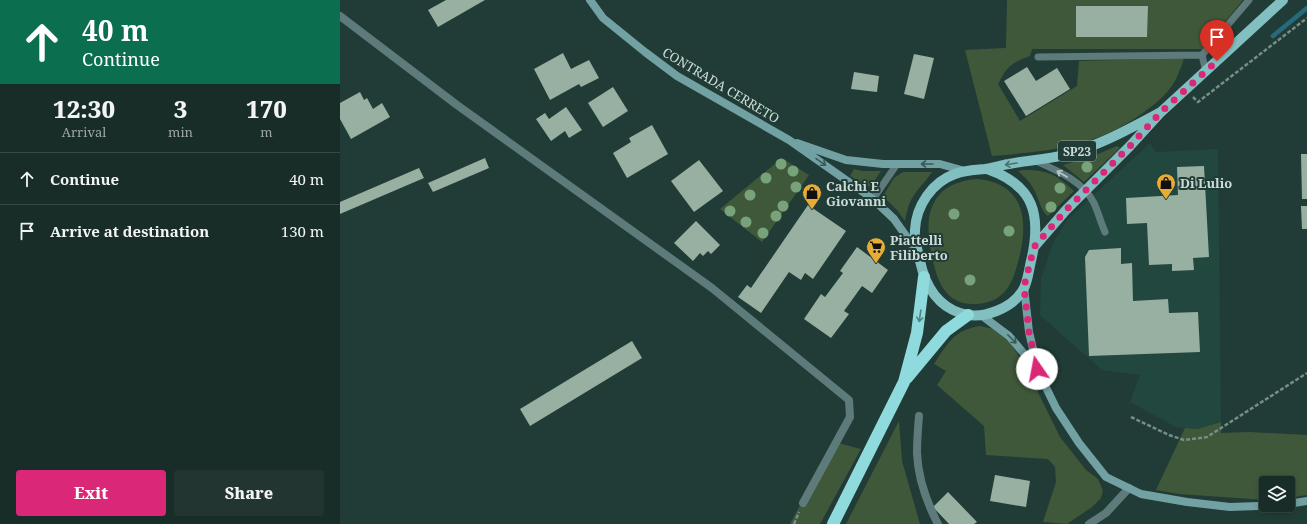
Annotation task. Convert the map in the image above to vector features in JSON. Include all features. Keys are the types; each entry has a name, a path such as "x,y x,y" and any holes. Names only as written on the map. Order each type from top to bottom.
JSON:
{"highway":[{"path":"835,520 904,382 917,333 924,277"},
{"path":"904,382 941,336 968,315"}],"main road":[{"name":"CONTRADA CERRETO","path":"590,0 603,18 677,76 789,140 872,198 894,219 918,255"},
{"name":"SP23","path":"1034,247 1066,210 1130,146 1161,112 1283,0"},
{"name":"SP23","path":"987,169 1067,154 1107,140 1161,112"},
{"name":"CONTRADA CERRETO","path":"789,140 846,160 883,164 940,164 965,171"},
{"path":"1024,287 1016,298 1006,306 994,312 981,315 968,315 953,310 941,302 931,291 924,277 918,255 915,231 920,208 934,188 953,174 965,171 987,169 1013,181 1023,192 1030,204 1035,218 1036,233 1034,247 1024,287 1029,332 1037,369 1056,408 1078,443 1106,477 1141,494 1187,502 1230,507 1259,506"},
{"path":"981,315 1009,336 1037,369"},
{"path":"1295,503 1307,501"}],"street":[{"path":"340,16 457,105 712,288 849,400 850,417 803,503"},
{"path":"919,416 917,454 922,480 930,508 938,524"},
{"path":"1089,524 1106,514 1129,488"}],"lane":[{"path":"1038,57 1202,55 1249,0"},
{"path":"1202,55 1206,72"},
{"path":"1036,161 1060,172 1085,191 1094,202 1105,232"},
{"path":"872,198 897,164"}],"path":[{"path":"1186,90 1198,102 1307,18"},
{"path":"1131,416 1169,435 1184,440 1207,437 1307,373"}],"shaded area":[{"path":"1007,0 1243,0 1202,49 1032,49 1030,56 1014,63 1007,69 998,84 1020,121 1077,86 1079,61 1184,58 1177,77 1163,97 1140,115 1105,135 1051,150 992,156 965,50 1006,48"},
{"path":"1150,143 1156,152 1218,149 1221,422 1198,429 1176,427 1130,402 1140,375 1102,370 1040,315 1041,279 1053,243 1068,219"},
{"path":"1117,146 1120,148 1084,182 1063,165 1091,157"},
{"path":"782,158 809,175 762,242 720,209"},
{"path":"854,169 862,171 881,171 870,187 850,176"},
{"path":"1018,171 1040,171 1052,174 1074,191 1048,216 1043,211 1031,185"},
{"path":"903,172 932,172 909,204 905,221 897,210 883,196 894,178"},
{"path":"976,179 991,182 1003,187 1012,194 1018,203 1022,214 1023,227 1023,240 1018,263 1008,288 996,299 977,304 965,303 956,300 943,288 933,261 929,237 930,212 934,202 941,193 950,186"},
{"path":"980,326 994,329 1009,341 1024,364 1060,437 1086,470 1098,479 1103,491 1101,498 1092,507 1067,524 1043,522 1056,482 1055,467 1048,459 986,455 984,426 937,385 946,371 934,364 943,350 958,334"},
{"path":"899,421 902,461 920,524 846,524"},
{"path":"1221,422 1221,433 1250,432 1307,435 1307,495 1295,497 1295,476 1259,476 1259,500 1179,494 1156,490 1185,428 1198,429"},
{"path":"834,442 861,449 820,524 790,524"}],"building":[{"path":"446,0 485,0 438,27 428,10"},
{"path":"1076,6 1148,6 1147,37 1076,37"},
{"path":"563,53 571,69 589,60 599,78 581,87 579,84 550,100 534,69"},
{"path":"914,54 934,58 924,99 904,94"},
{"path":"1027,67 1036,81 1057,68 1070,89 1026,116 1004,81"},
{"path":"854,72 879,76 877,92 851,89"},
{"path":"613,87 628,111 603,127 588,103"},
{"path":"360,92 364,100 367,98 373,109 382,103 390,117 351,139 340,119 340,103"},
{"path":"566,107 582,130 569,138 565,131 551,141 536,119 545,113 549,119"},
{"path":"652,125 668,154 627,178 613,153 631,142 629,138"},
{"path":"1301,154 1307,154 1307,199 1302,199"},
{"path":"485,158 489,168 433,192 428,183"},
{"path":"699,160 723,191 694,212 671,181"},
{"path":"1204,166 1209,257 1193,258 1194,270 1172,271 1172,264 1149,265 1147,223 1127,224 1126,198 1178,195 1177,167"},
{"path":"419,168 424,178 340,214 340,202"},
{"path":"808,205 846,231 813,279 805,273 801,280 789,272 761,313 738,297 747,285 751,288"},
{"path":"1301,206 1307,206 1307,229 1302,229"},
{"path":"696,221 720,245 711,254 708,251 703,256 700,253 693,261 674,243"},
{"path":"857,247 888,270 872,293 862,286 844,311 849,314 831,338 804,319 821,294 825,297 843,273 840,271"},
{"path":"1121,248 1121,264 1132,263 1133,301 1168,299 1169,313 1198,312 1200,352 1089,356 1085,257 1089,250"},
{"path":"632,341 642,358 530,426 520,409"},
{"path":"995,475 1030,481 1026,507 990,501"},
{"path":"948,492 977,522 974,524 949,524 933,507"}],"waterway":[{"path":"1273,36 1307,8"}],"place":[{"name":"Di Lulio","path":"1166,200"},
{"name":"Calchi E Giovanni","path":"812,210"},
{"name":"Piattelli Filiberto","path":"876,264"}],"route":[{"path":"1037,369 1029,332 1024,287 1034,247 1066,210 1130,146 1161,112 1217,61"}]}
